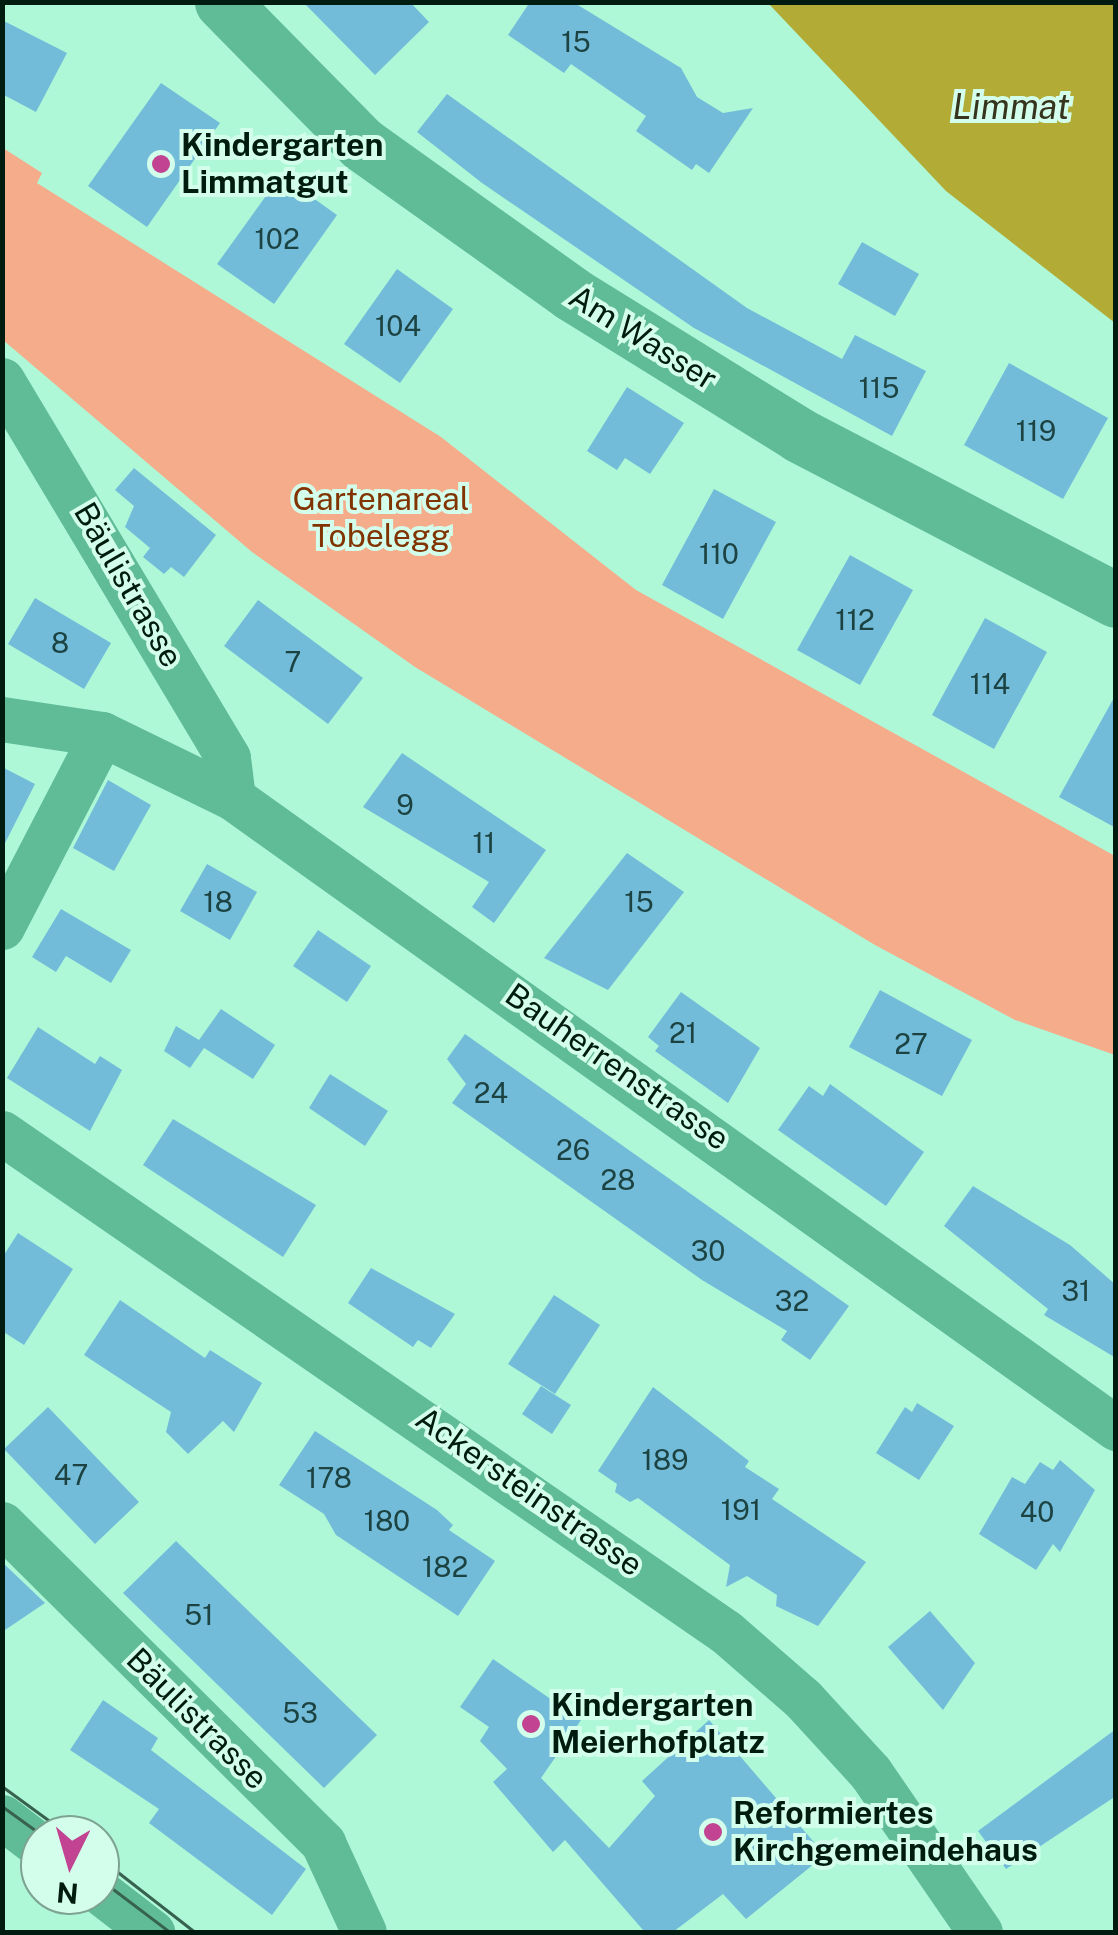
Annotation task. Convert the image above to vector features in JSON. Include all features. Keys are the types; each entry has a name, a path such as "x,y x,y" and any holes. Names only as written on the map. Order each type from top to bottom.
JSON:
{"street":[{"name":"Am Wasser","path":"222,2 362,144 572,294 799,436 1116,600"},
{"name":"Bäulistrasse","path":"2,380 228,758 233,798"},
{"name":"Bauherrenstrasse","path":"2,718 102,734 233,798 1116,1428"},
{"path":"2,927 102,734"},
{"name":"Ackersteinstrasse","path":"2,1133 726,1632 803,1698 870,1772 980,1932"},
{"name":"Bäulistrasse","path":"2,1524 323,1842 364,1932"},
{"path":"120,1907 152,1932"}],"green space":[{"name":"Gartenareal Tobelegg","path":"3,148 42,173 37,183 441,437 636,590 1115,856 1115,1055 1015,1020 875,945 415,667 252,552 3,340"}],"water":[{"name":"Limmat","path":"768,3 1115,3 1115,323 946,191"}],"building":[{"path":"303,2 410,2 429,22 375,75"},
{"path":"530,2 573,2 681,68 697,97 723,113 753,108 709,173 696,164 692,170 636,131 646,116 571,64 564,73 508,35"},
{"path":"2,20 67,53 36,112 2,94"},
{"path":"161,83 220,123 147,227 88,186"},
{"path":"447,94 747,308 842,359 855,335 926,371 892,436 694,328 482,183 417,132"},
{"path":"281,175 337,215 274,304 217,264"},
{"path":"862,242 919,274 895,316 838,284"},
{"path":"397,269 453,309 400,383 344,344"},
{"path":"1009,363 1108,418 1063,499 964,445"},
{"path":"627,387 684,423 650,474 625,458 617,470 587,451"},
{"path":"134,468 216,535 184,577 171,567 164,574 143,557 150,548 125,527 134,506 115,490"},
{"path":"714,489 776,522 723,619 662,585"},
{"path":"850,555 913,590 860,685 797,650"},
{"path":"35,598 111,643 84,689 8,644"},
{"path":"258,600 363,678 328,724 224,646"},
{"path":"985,618 1047,652 994,749 932,715"},
{"path":"1116,694 1116,828 1059,797"},
{"path":"402,753 546,850 494,923 472,907 489,882 363,807"},
{"path":"2,767 35,784 2,849"},
{"path":"108,780 151,805 114,871 73,848"},
{"path":"627,853 684,892 608,990 544,958"},
{"path":"207,864 257,892 230,940 180,911"},
{"path":"61,909 131,950 111,983 66,956 56,972 32,957"},
{"path":"318,930 371,966 347,1002 293,966"},
{"path":"880,990 972,1040 942,1096 849,1047"},
{"path":"681,992 760,1048 728,1103 655,1051 659,1046 648,1037"},
{"path":"221,1009 275,1045 253,1079 204,1048 190,1068 164,1051 176,1026 199,1040"},
{"path":"38,1027 95,1064 100,1056 122,1070 90,1131 7,1078"},
{"path":"465,1034 849,1306 810,1360 781,1340 787,1331 702,1280 452,1103 466,1084 447,1059"},
{"path":"330,1074 388,1111 365,1146 309,1108"},
{"path":"830,1084 924,1152 886,1206 778,1130 809,1086 823,1096"},
{"path":"173,1119 316,1205 283,1257 143,1165"},
{"path":"973,1186 1070,1245 1116,1285 1116,1358 1044,1315 1048,1309 944,1226"},
{"path":"18,1233 73,1269 24,1345 2,1331 2,1258"},
{"path":"371,1268 455,1314 431,1348 418,1340 413,1347 348,1303"},
{"path":"554,1295 600,1325 555,1394 508,1364"},
{"path":"120,1300 205,1358 210,1350 262,1383 234,1432 223,1421 188,1454 166,1432 171,1412 84,1355"},
{"path":"541,1386 571,1405 552,1434 522,1414"},
{"path":"653,1387 749,1461 745,1467 779,1489 772,1499 866,1562 818,1626 776,1606 777,1595 747,1576 726,1587 730,1565 638,1498 630,1502 615,1492 617,1484 598,1471"},
{"path":"917,1403 954,1426 919,1480 876,1453 905,1407 912,1412"},
{"path":"48,1407 139,1502 95,1544 4,1449"},
{"path":"315,1431 437,1510 453,1525 449,1530 495,1561 458,1616 336,1535 324,1514 279,1485"},
{"path":"1060,1460 1095,1490 1060,1552 1053,1544 1036,1570 979,1534 1012,1477 1025,1484 1040,1462 1053,1470"},
{"path":"176,1541 377,1735 324,1788 123,1593"},
{"path":"2,1562 45,1603 2,1632"},
{"path":"930,1611 975,1663 943,1710 888,1647"},
{"name":"Reformiertes Kirchgemeindehaus","path":"493,1659 581,1720 541,1778 609,1848 655,1796 642,1781 709,1720 825,1855 746,1919 723,1894 673,1932 643,1930 565,1840 553,1852 493,1782 507,1769 480,1741 489,1727 460,1707"},
{"path":"103,1700 158,1738 151,1750 306,1869 272,1915 149,1823 159,1809 70,1750"},
{"path":"1116,1729 1116,1796 1006,1869 978,1831"}],"tram line":[{"path":"2,1786 42,1815"},
{"path":"2,1806 20,1819"},
{"path":"120,1874 195,1932"},
{"path":"120,1894 170,1932"}],"place":[{"name":"Kindergarten Limmatgut","path":"161,164"},
{"name":"Kindergarten Meierhofplatz","path":"531,1724"},
{"name":"Reformiertes Kirchgemeindehaus","path":"713,1832"}]}
